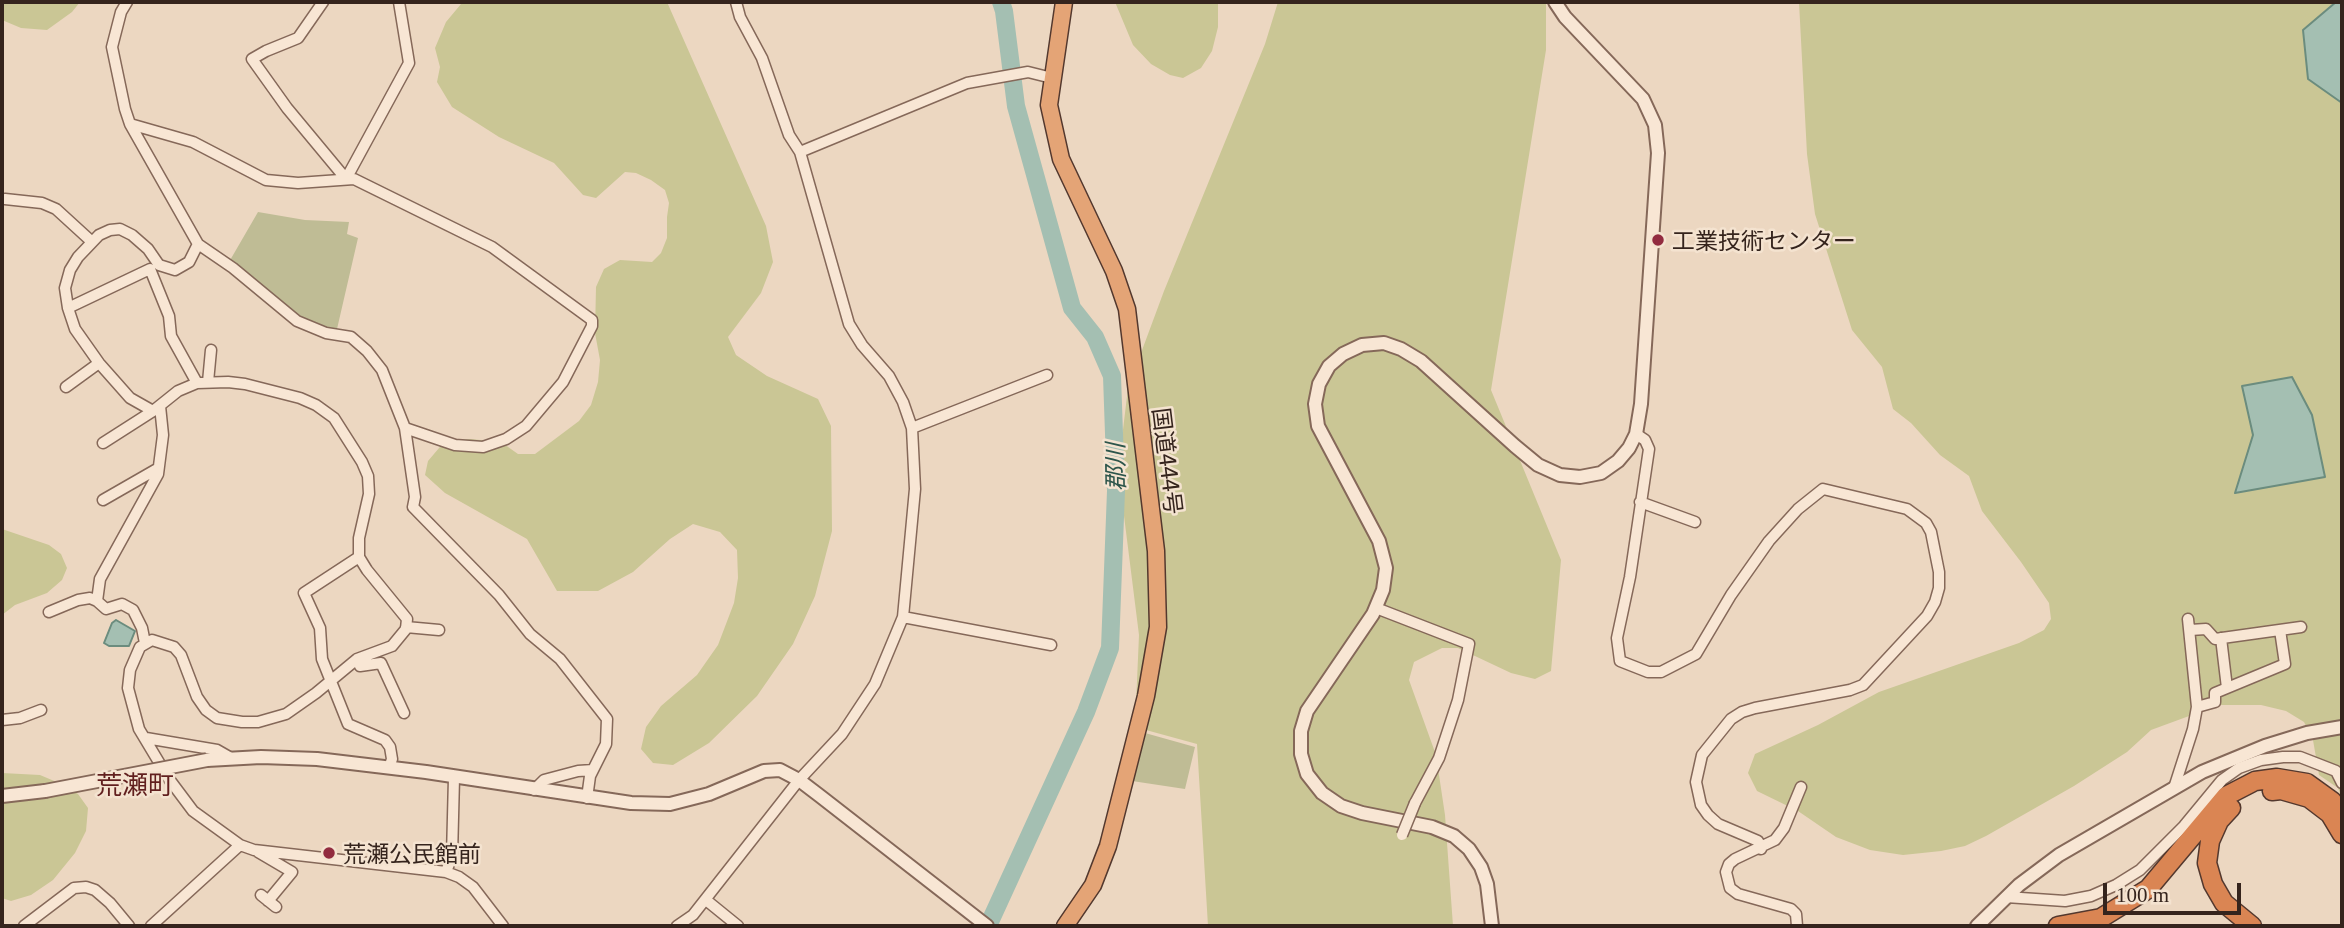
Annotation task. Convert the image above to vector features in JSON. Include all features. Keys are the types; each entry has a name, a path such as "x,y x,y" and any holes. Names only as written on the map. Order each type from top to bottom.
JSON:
{"highway":[{"name":"国道444号","path":"1063,2 1049,105 1060,159 1114,271 1127,309 1156,551 1158,627 1146,696 1108,846 1093,886 1065,926"},
{"path":"2058,926 2101,918 2148,889 2226,796 2255,781 2277,778 2307,783 2332,801 2342,814"},
{"path":"2252,926 2224,903 2213,884 2207,863 2210,841 2219,821 2235,804 2257,792 2281,790 2309,798 2330,814 2342,834"}],"street":[{"path":"127,2 121,12 112,47 130,124 198,244 233,268 297,321 326,334 351,337 382,370 405,428 415,497 413,507 499,595 530,634 560,659 607,719 606,744 593,770 587,798"},
{"path":"323,2 298,38 252,59 287,108 346,179"},
{"path":"346,179 409,63 399,2"},
{"path":"677,926 693,915 799,780 842,734 875,684 903,617 915,489 912,428 903,402 890,376 862,345 849,324 800,152 789,135 762,58 740,17 736,2"},
{"path":"1492,926 1487,884 1481,867 1469,849 1454,836 1432,827 1341,806 1322,793 1307,774 1301,754 1301,731 1307,710 1377,608 1384,590 1386,568 1379,541 1318,426 1315,404 1319,384 1329,366 1343,354 1362,345 1384,343 1421,361 1538,465 1560,475 1580,477 1601,472 1618,461 1636,434 1641,404 1658,153 1655,125 1643,99 1564,17 1555,2"},
{"path":"800,152 967,83 1028,72 1052,78"},
{"path":"130,124 193,142 266,180 298,183 354,179 492,247 592,320 592,326 563,382 526,426 506,439 483,447 455,446 405,428"},
{"path":"5,199 42,203 56,209 91,241"},
{"path":"156,409 130,398 99,363 75,329 65,288 70,270 91,241 110,230 120,229 132,235 148,249 159,265 175,270 189,262 198,244"},
{"path":"68,308 150,269 165,304 178,353 202,382"},
{"path":"202,382 211,350"},
{"path":"66,387 99,363"},
{"path":"912,428 1047,375"},
{"path":"103,443 156,409 177,391 202,382 245,384 300,398 334,418 368,476 369,494 359,538 359,557 407,619 401,638 392,646 357,659 316,694 286,714 258,722 217,718 206,710 197,697 181,655 174,647 152,640 145,643 135,656 130,670 128,688 139,729 193,811 240,845 292,872 268,901"},
{"path":"97,601 100,579 158,474 163,435 156,409"},
{"path":"1636,434 1645,440 1649,449 1630,577 1617,638 1620,662 1655,673 1696,654 1731,595 1769,541 1798,509 1823,489 1907,509 1926,523 1931,532 1939,572 1939,588 1935,602 1927,616 1863,685 1742,712 1731,719 1702,755 1696,782 1697,795 1708,815 1718,824 1758,841 1761,849"},
{"path":"103,500 157,469"},
{"path":"1640,502 1695,522"},
{"path":"359,557 304,593 320,628 322,659 348,723 385,740 390,747 392,759 389,768"},
{"path":"49,612 90,598 106,610 122,604 133,610 142,628 145,643"},
{"path":"1377,608 1469,644 1458,700 1439,758 1415,803 1402,835"},
{"path":"903,617 1051,645"},
{"path":"2174,788 2197,708 2188,619"},
{"path":"406,627 439,630"},
{"path":"2190,630 2206,629 2215,639 2301,627"},
{"path":"2197,708 2215,702 2216,693 2285,664 2280,630"},
{"path":"2221,638 2227,688"},
{"path":"357,659 360,666 381,663 404,713"},
{"path":"2,720 20,718 41,710"},
{"path":"1977,926 2019,885 2059,855 2202,772 2264,746 2306,733 2342,727"},
{"path":"146,738 217,751 231,758"},
{"path":"2006,897 2065,901 2091,896 2116,885 2140,870 2183,826 2222,780 2239,768 2261,760 2300,757 2336,771 2342,783"},
{"path":"2,796 45,791 207,760 231,758 317,759 587,798 670,804 709,794 764,771 780,770 799,780 987,926"},
{"path":"534,790 544,780 593,770"},
{"path":"446,872 452,856 454,778"},
{"path":"1797,924 1796,914 1791,909 1738,894 1730,888 1726,872 1735,859 1775,841 1784,828 1801,787"},
{"path":"151,926 240,845"},
{"path":"254,850 446,872 473,887 503,926"},
{"path":"24,926 74,888 86,887 95,890 110,903 129,926"},
{"path":"705,900 738,926"},
{"path":"1078,926 1079,908"}],"shaded area":[{"path":"2,2 80,2 72,12 47,30 21,28 2,20"},
{"path":"667,2 766,226 773,262 761,293 728,337 736,355 767,376 818,399 831,426 832,531 815,596 793,644 757,696 709,743 673,765 653,763 641,749 646,727 661,706 697,675 718,645 734,603 738,578 737,550 720,532 693,524 670,539 633,572 598,591 557,591 527,539 445,493 425,475 428,461 445,441 470,439 501,442 518,454 535,454 579,421 591,405 598,382 600,360 595,333 596,287 604,269 620,260 652,262 661,253 667,238 669,203 665,190 651,180 636,173 625,172 596,198 583,195 554,163 499,137 452,107 437,82 440,67 435,48 446,22 461,4"},
{"path":"1115,2 1218,2 1218,27 1212,51 1201,68 1183,78 1170,75 1151,64 1133,45"},
{"path":"1278,2 1546,2 1546,50 1491,390 1561,560 1551,671 1535,679 1511,673 1458,648 1442,648 1414,662 1409,680 1436,755 1445,815 1453,926 1208,926 1197,744 1135,727 1139,635 1122,500 1122,438 1128,388 1164,291 1265,44"},
{"path":"1799,2 2342,2 2342,799 2338,788 2319,775 2313,740 2304,722 2286,711 2261,705 2219,705 2151,730 2127,752 2074,786 1986,836 1965,846 1941,851 1903,855 1870,850 1836,837 1798,811 1757,791 1748,773 1755,754 1818,725 1879,692 2019,643 2044,630 2051,619 2049,603 1982,511 1969,476 1940,455 1911,423 1893,409 1882,367 1852,330 1815,214 1807,154"},
{"path":"2336,2 2342,2 2342,103 2308,79 2303,30"},
{"path":"258,212 305,220 349,222 347,234 358,238 337,329 320,328 299,318 229,262"},
{"path":"2292,377 2312,415 2325,477 2235,493 2253,435 2242,386"},
{"path":"2,529 49,545 61,554 67,568 62,580 47,593 15,605 2,615"},
{"path":"116,620 135,631 129,646 109,646 104,643 112,623"},
{"path":"1145,733 1195,747 1185,789 1132,781"},
{"path":"2,773 40,775 78,794 88,808 86,831 75,853 53,880 31,895 11,901 2,898"}],"waterway":[{"name":"郡川","path":"988,926 1086,712 1110,648 1116,491 1112,376 1095,337 1072,308 1016,106 1001,2"}],"place":[{"name":"工業技術センター","path":"1658,240"},
{"name":"荒瀬公民館前","path":"329,853"}],"district":[{"name":"荒瀬町","path":"135,784"}]}
